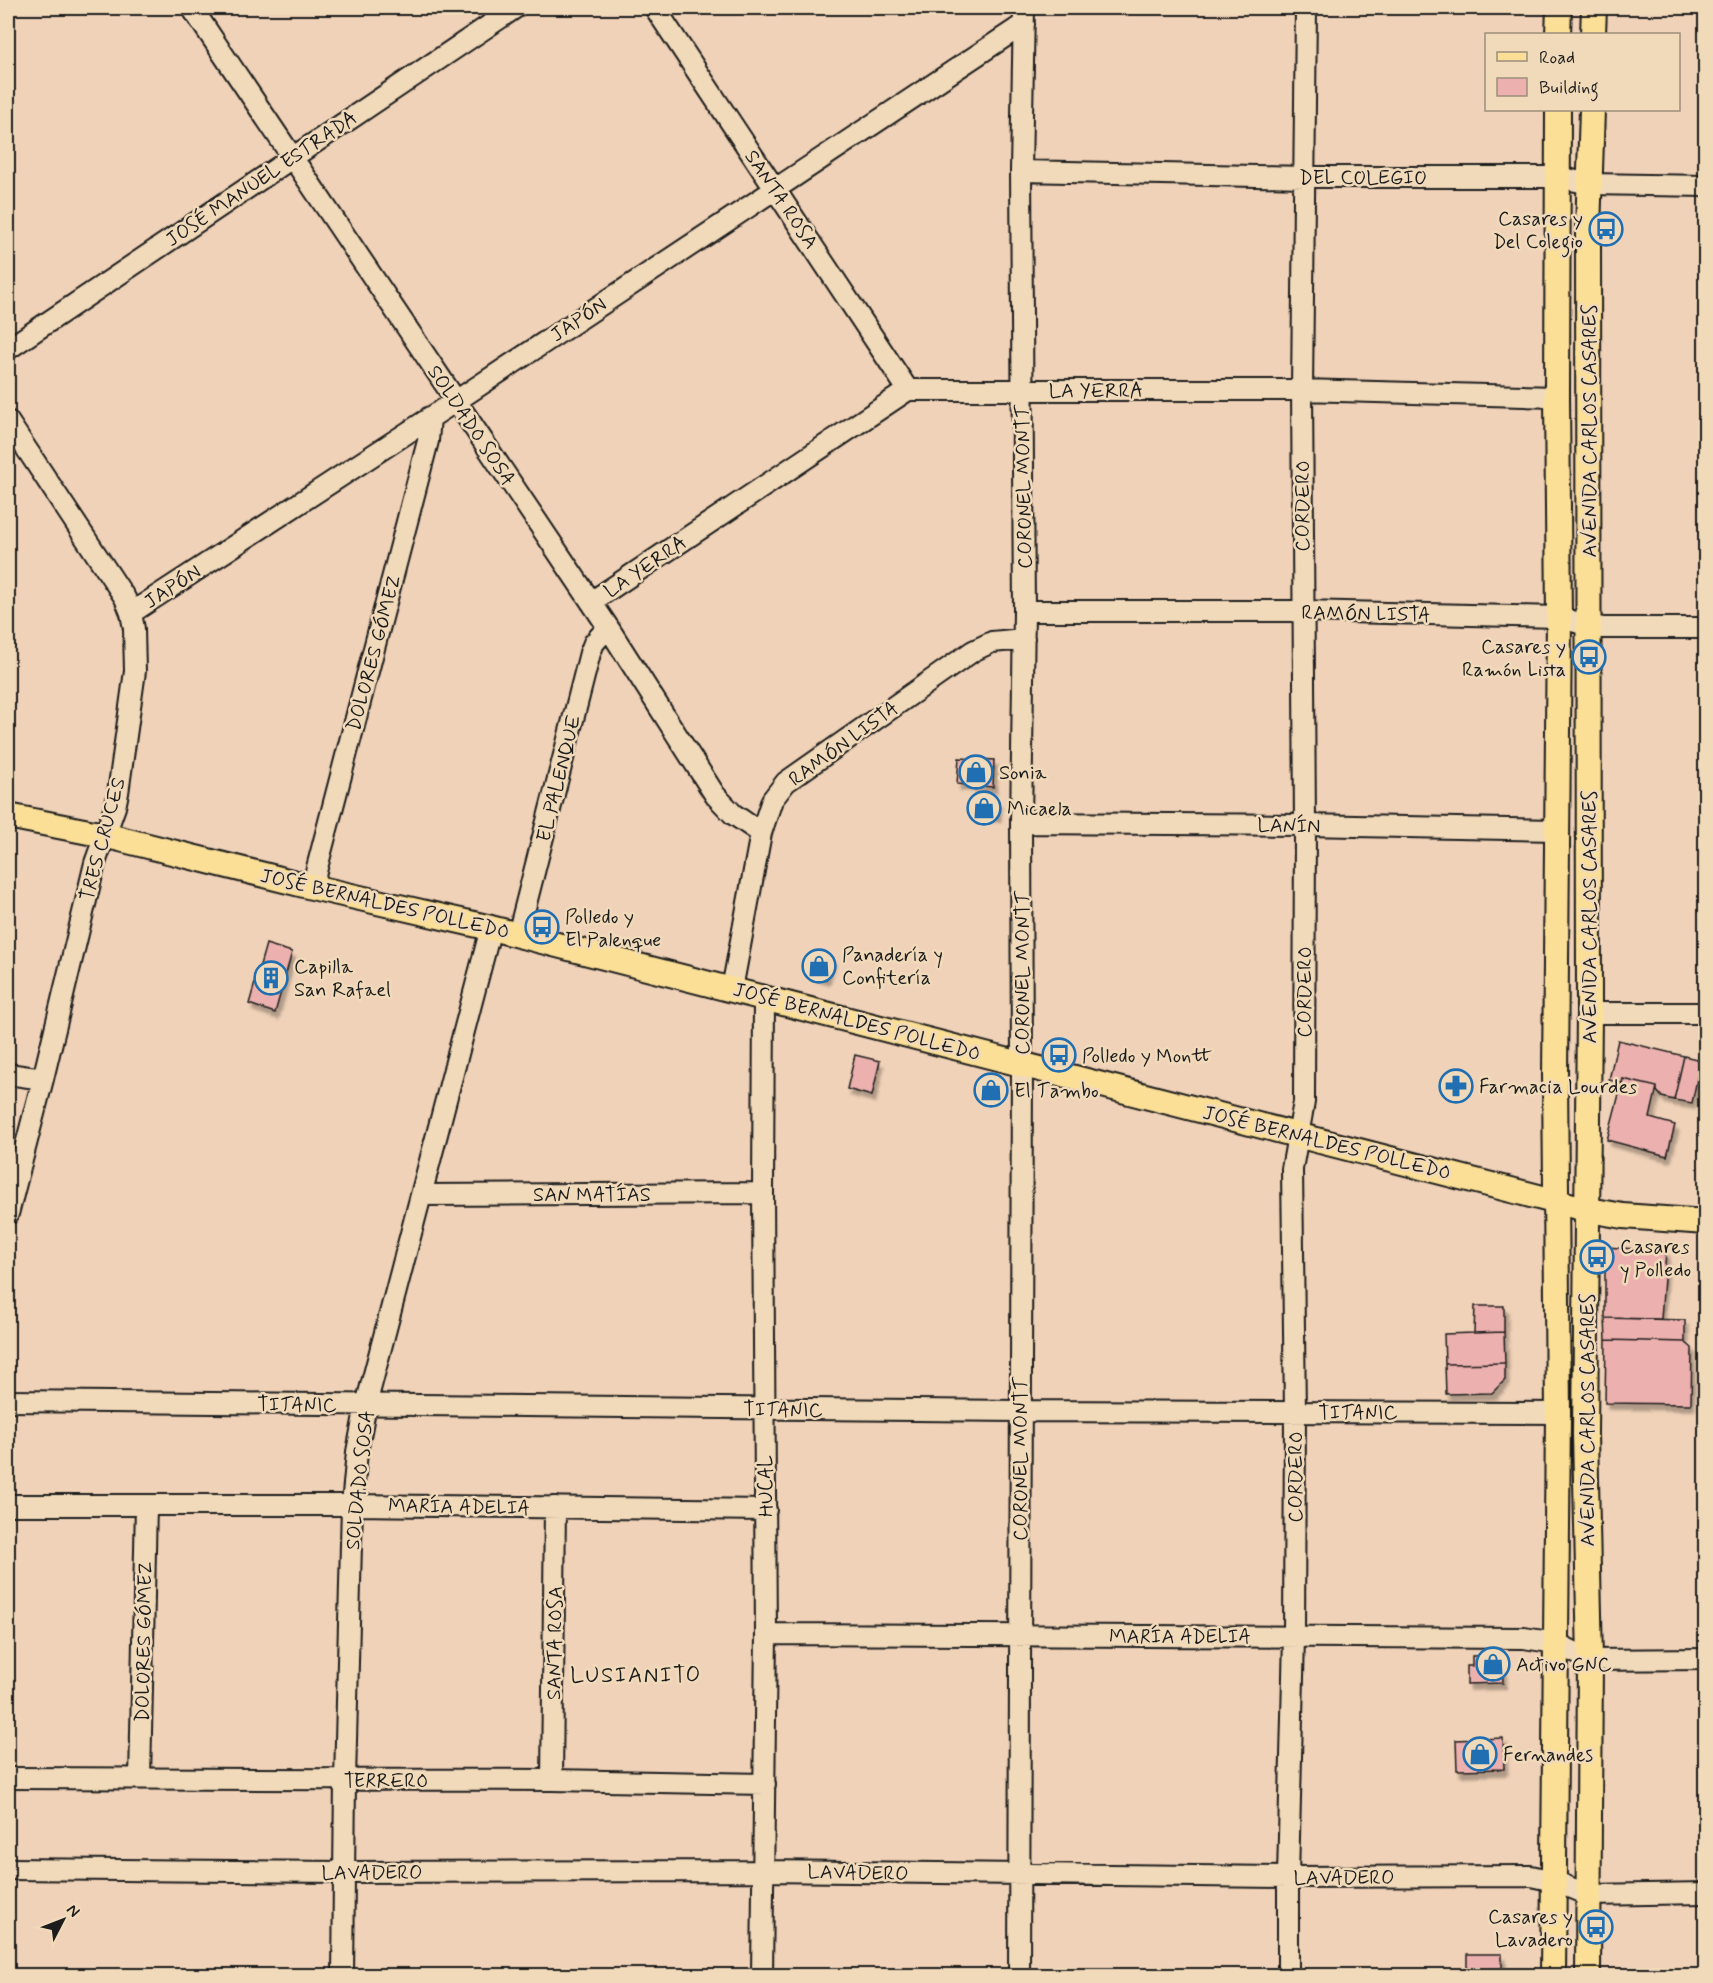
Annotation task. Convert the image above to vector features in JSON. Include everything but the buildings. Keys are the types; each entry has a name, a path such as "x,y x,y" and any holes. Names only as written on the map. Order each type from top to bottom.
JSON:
{"main road":[{"path":"1558,33 1559,8"},
{"path":"1593,33 1594,8"},
{"name":"AVENIDA CARLOS CASARES","path":"1553,1976 1558,1413 1556,830 1559,617 1558,111"},
{"name":"AVENIDA CARLOS CASARES","path":"1588,1976 1590,1660 1585,1434 1589,1210 1588,230 1592,111"},
{"name":"JOSÉ BERNALDES POLLEDO","path":"8,816 104,835 312,887 491,928 1589,1210 1623,1216 1706,1222"}],"street":[{"name":"SOLDADO SOSA","path":"192,8 608,627 715,795 733,814 761,833"},
{"name":"JOSÉ MANUEL ESTRADA","path":"8,349 515,8"},
{"name":"SANTA ROSA","path":"655,8 908,390"},
{"name":"CORDERO","path":"1288,1976 1294,1637 1295,1412 1292,1169 1304,1102 1302,390 1306,8"},
{"name":"JAPÓN","path":"131,613 775,189 1024,16"},
{"name":"CORONEL MONTT","path":"1019,1976 1021,823 1024,639 1021,171 1024,16"},
{"name":"DEL COLEGIO","path":"1021,171 1305,177 1558,177 1590,183 1706,186"},
{"name":"LA YERRA","path":"591,602 908,390 1302,390 1557,397"},
{"name":"DOLORES GÓMEZ","path":"312,887 428,441 430,417"},
{"name":"TRES CRUCES","path":"8,421 125,598 131,613 135,671 115,807 92,874 8,1214"},
{"name":"RAMÓN LISTA","path":"1024,611 1303,611 1559,617 1604,628 1706,628"},
{"name":"EL PALENQUE","path":"518,935 590,653 594,643 608,627"},
{"name":"RAMÓN LISTA","path":"732,989 761,833 772,800 786,782 973,651 992,642 1024,639"},
{"name":"LANÍN","path":"1021,823 1556,830"},
{"name":"SOLDADO SOSA","path":"343,1976 352,1505 357,1452 366,1405 491,928"},
{"name":"HUCAL","path":"762,1976 766,1634 764,997"},
{"path":"1589,1013 1706,1012"},
{"path":"8,1074 43,1079"},
{"name":"SAN MATÍAS","path":"421,1195 763,1193"},
{"name":"TITANIC","path":"8,1401 1020,1411 1558,1413"},
{"name":"MARÍA ADELIA","path":"8,1504 766,1510"},
{"name":"DOLORES GÓMEZ","path":"140,1778 146,1505"},
{"name":"SANTA ROSA","path":"552,1780 555,1507"},
{"name":"MARÍA ADELIA","path":"766,1634 1524,1638 1556,1643 1590,1660"},
{"path":"1590,1660 1706,1659"},
{"name":"TERRERO","path":"8,1778 552,1780 765,1784"},
{"name":"LAVADERO","path":"8,1869 344,1872 764,1871 1288,1877 1531,1876 1554,1881 1588,1895 1706,1893"}],"place":[{"name":"Casares y Del Colegio","path":"1606,229"},
{"name":"Casares y Ramón Lista","path":"1589,657"},
{"name":"Sonia","path":"976,772"},
{"name":"Micaela","path":"984,808"},
{"name":"Polledo y El Palenque","path":"542,927"},
{"name":"Panadería y Confitería","path":"819,966"},
{"name":"Capilla San Rafael","path":"271,978"},
{"name":"Polledo y Montt","path":"1059,1055"},
{"name":"Farmacia Lourdes","path":"1456,1086"},
{"name":"El Tambo","path":"991,1090"},
{"name":"Casares y Polledo","path":"1597,1257"},
{"name":"Activo GNC","path":"1493,1664"},
{"name":"Fernandes","path":"1480,1754"},
{"name":"Casares y Lavadero","path":"1596,1927"}],"district":[{"name":"LUSIANITO","path":"636,1674"}]}
